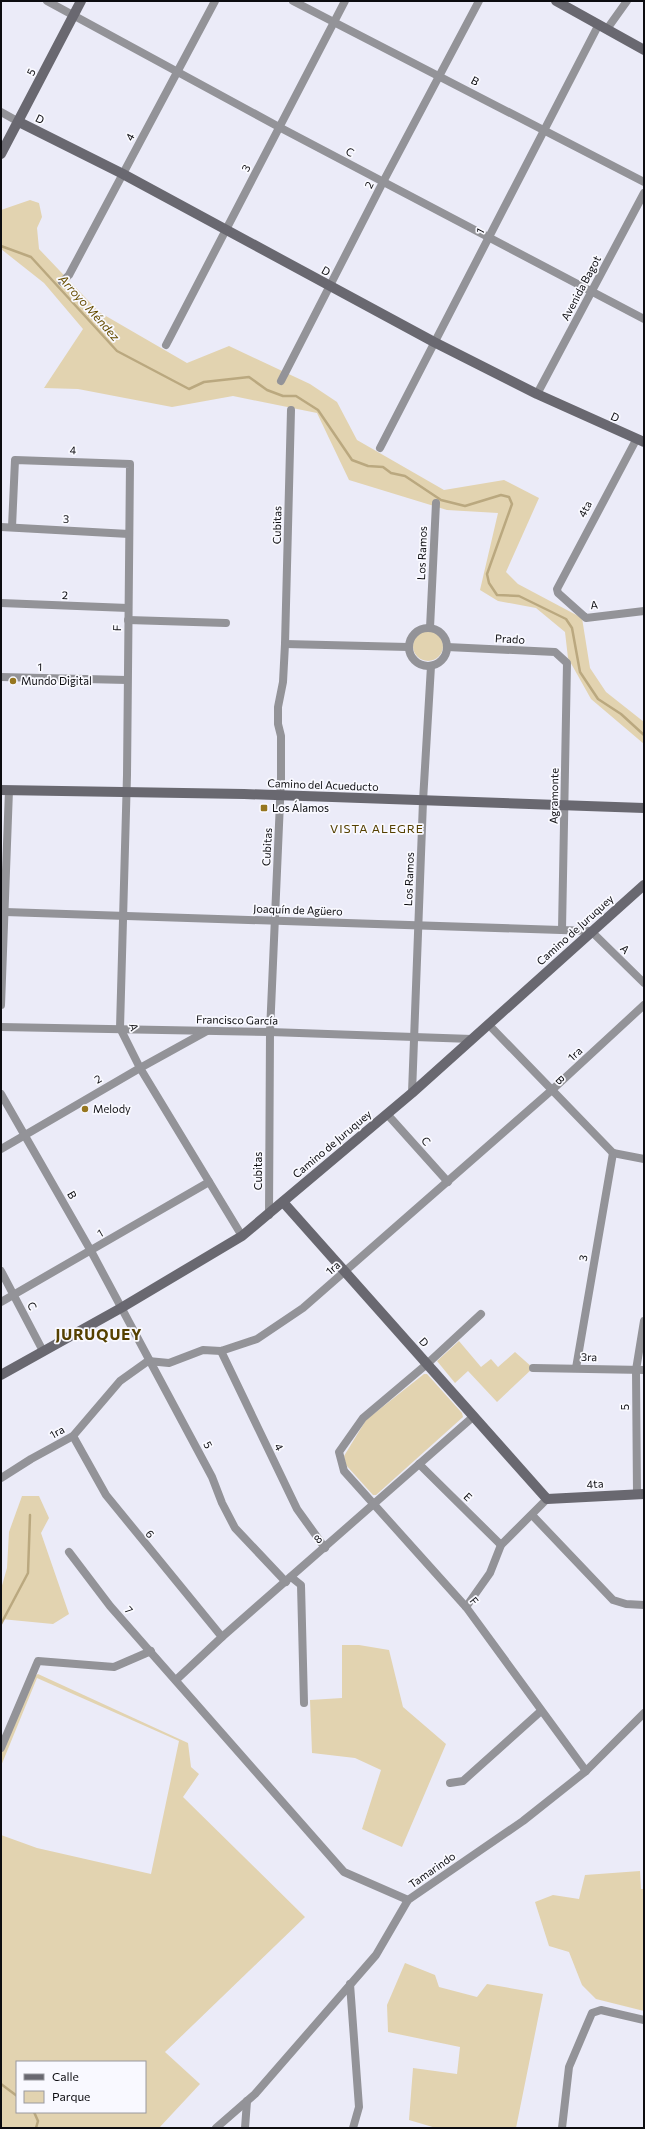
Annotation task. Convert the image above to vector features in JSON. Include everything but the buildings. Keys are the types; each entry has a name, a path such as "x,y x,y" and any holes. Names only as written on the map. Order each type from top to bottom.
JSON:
{"street":[{"name":"C","path":"47,1 383,182 592,290 644,319"},
{"name":"5","path":"1,154 81,1"},
{"name":"4","path":"62,282 69,275 214,1"},
{"name":"B","path":"293,1 644,182"},
{"name":"3","path":"166,345 345,1"},
{"name":"2","path":"281,381 383,182 479,1"},
{"path":"556,1 644,50"},
{"path":"603,27 627,1"},
{"name":"1","path":"380,448 489,237 603,27"},
{"name":"D","path":"1,112 123,174 226,229 329,287 434,342 537,394 642,442"},
{"name":"Avenida Bagot","path":"537,394 644,192"},
{"name":"Cubitas","path":"269,1214 270,1032 281,795 282,736 278,724 278,707 283,682 286,644 291,410"},
{"name":"4ta","path":"557,589 642,442"},
{"name":"4","path":"12,527 15,460 130,464"},
{"name":"F","path":"126,792 130,464"},
{"name":"Los Ramos","path":"430,628 436,503"},
{"name":"3","path":"1,526 129,534"},
{"name":"A","path":"557,589 558,593 586,618 644,611"},
{"name":"2","path":"1,603 128,608"},
{"path":"128,620 226,623"},
{"path":"430,628 436,629 444,636 447,647 441,662 431,666 424,666 413,659 408,647 409,640 418,630 430,628"},
{"path":"286,644 408,647"},
{"name":"Prado","path":"447,647 555,652 567,663"},
{"name":"Agramonte","path":"562,930 567,663"},
{"name":"Los Ramos","path":"412,1093 423,801 431,666"},
{"name":"1","path":"1,677 127,680"},
{"path":"1,1004 2,951 5,912 3,899 5,790"},
{"name":"Camino del Acueducto","path":"5,790 281,795 644,808"},
{"name":"A","path":"126,792 120,1028 140,1068 242,1236"},
{"name":"Camino de Juruquey","path":"1,1375 121,1308 242,1236 412,1093 644,884"},
{"name":"Joaquín de Agüero","path":"5,912 591,931"},
{"name":"A","path":"591,931 644,983"},
{"name":"1ra","path":"1,1478 31,1459 73,1436 120,1380 148,1361 169,1363 203,1350 221,1351 257,1339 303,1308 553,1089 644,1004"},
{"name":"B","path":"489,1025 553,1089 613,1153"},
{"name":"Francisco García","path":"1,1027 120,1028 472,1039"},
{"name":"2","path":"1,1149 207,1031"},
{"name":"B","path":"1,1094 121,1308"},
{"name":"C","path":"387,1114 448,1182"},
{"name":"3","path":"576,1368 613,1153"},
{"path":"613,1153 644,1158"},
{"name":"1","path":"1,1302 209,1182"},
{"name":"D","path":"283,1202 547,1499"},
{"name":"C","path":"1,1271 43,1351"},
{"name":"5","path":"121,1308 148,1361 212,1477 222,1503 235,1528 289,1580 301,1585 304,1703"},
{"path":"427,1364 481,1314"},
{"name":"5","path":"640,1494 640,1370 644,1321"},
{"name":"4","path":"221,1351 297,1509 324,1548"},
{"name":"F","path":"427,1364 362,1418 339,1452 344,1471 373,1505 466,1606 586,1771"},
{"name":"3ra","path":"533,1368 640,1370"},
{"name":"8","path":"176,1680 222,1637 289,1580 474,1416"},
{"name":"6","path":"73,1436 106,1495 117,1510 222,1637"},
{"name":"E","path":"419,1464 501,1545"},
{"name":"4ta","path":"547,1499 640,1494"},
{"path":"466,1606 490,1573 501,1545 547,1499"},
{"path":"532,1515 613,1600 626,1604 644,1606"},
{"name":"7","path":"69,1552 110,1606 344,1872 408,1900"},
{"path":"1,1748 38,1661 114,1667 151,1651"},
{"path":"450,1783 463,1781 541,1711"},
{"name":"Tamarindo","path":"216,2128 247,2101 376,1954 408,1900 523,1821 586,1771 644,1713"},
{"path":"350,1984 359,2107 353,2128"},
{"path":"562,2128 569,2067 592,2013 601,2010 644,2020"},
{"path":"245,2128 247,2101"}],"green space":[{"path":"30,200 39,203 42,217 37,228 39,249 99,312 187,363 229,346 310,384 337,402 357,440 444,490 504,480 539,498 506,572 518,584 582,618 590,668 606,692 644,722 644,744 591,699 568,658 565,632 536,608 498,601 480,590 498,513 447,510 349,480 317,413 233,396 172,407 78,389 44,388 83,329 44,283 1,249 1,210"},
{"path":"428,631 434,632 442,640 442,652 434,660 428,661 422,660 414,652 413,646 414,640 422,632"},
{"path":"459,1341 481,1367 491,1359 498,1367 515,1352 533,1368 497,1402 468,1371 455,1383 437,1361"},
{"path":"424,1374 427,1374 462,1413 463,1417 376,1495 373,1495 346,1465 344,1456 366,1420"},
{"path":"22,1496 39,1496 49,1518 41,1533 69,1614 53,1624 1,1619 1,1589 7,1568 9,1532"},
{"path":"342,1645 359,1645 389,1650 403,1707 446,1744 402,1847 362,1829 381,1770 355,1758 312,1753 310,1700 342,1698"},
{"path":"38,1674 188,1743 191,1767 199,1774 183,1797 305,1917 165,2052 200,2084 159,2128 1,2128 1,1835 37,1848 151,1874 179,1741 37,1678 1,1766 1,1753 33,1677"},
{"path":"640,1871 641,1889 644,1889 644,2011 596,1999 582,1985 569,1952 549,1946 535,1902 553,1895 579,1899 585,1875"},
{"path":"405,1963 435,1975 439,1987 477,1997 487,1984 543,1994 516,2128 436,2128 409,2120 413,2068 457,2074 460,2047 388,2032 387,2005"}],"waterway":[{"name":"Arroyo Méndez","path":"1,246 31,257 117,351 189,389 204,382 249,377 267,390 283,396 296,396 318,410 352,460 368,466 383,467 391,473 405,476 441,500 465,506 501,495 509,497 512,504 487,574 489,583 497,595 519,596 566,619 572,628 580,672 598,699 621,714 644,735"},
{"path":"1,1624 28,1573 30,1515"},
{"path":"1,2084 16,2095"},
{"path":"34,2113 38,2121 36,2128"}],"place":[{"name":"Mundo Digital","path":"13,681"},
{"name":"Los Álamos","path":"264,808"},
{"name":"Melody","path":"85,1109"}],"district":[{"name":"VISTA ALEGRE","path":"377,829"},
{"name":"JURUQUEY","path":"99,1335"}]}
